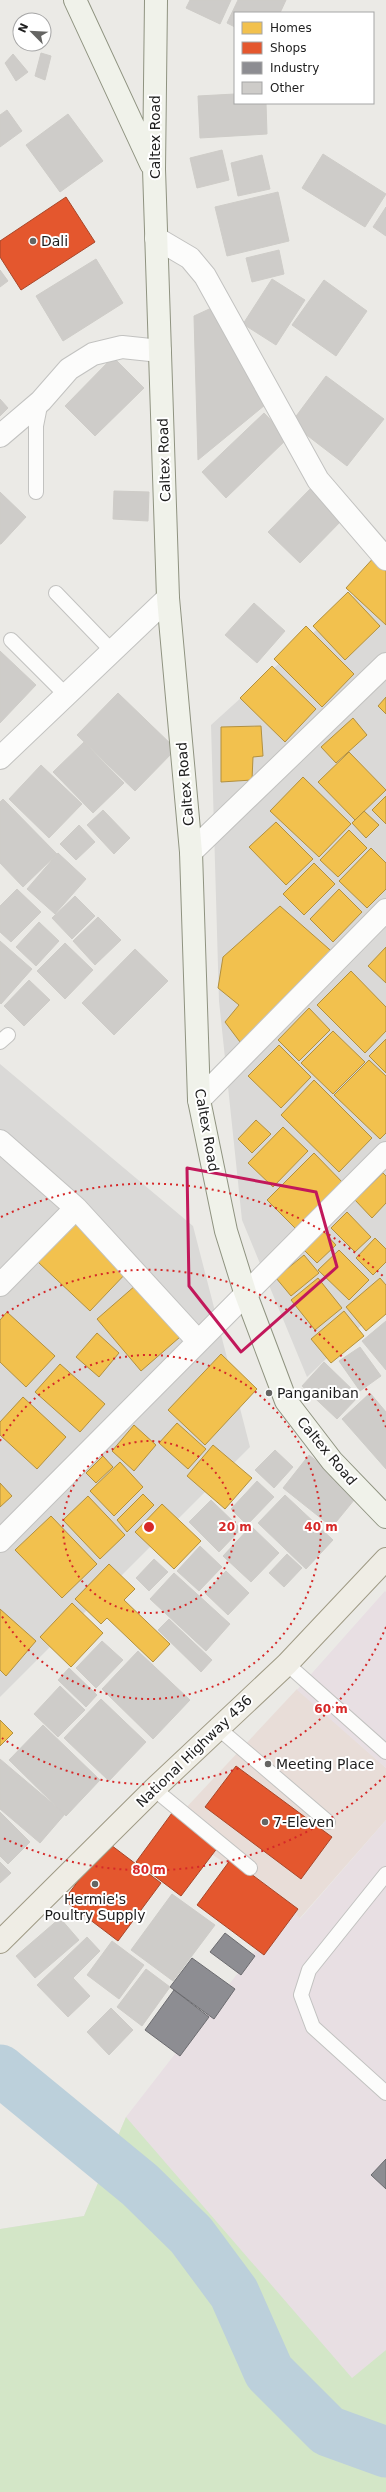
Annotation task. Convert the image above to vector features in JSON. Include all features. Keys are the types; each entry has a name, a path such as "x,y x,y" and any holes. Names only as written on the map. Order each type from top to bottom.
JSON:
{"main road":[{"name":"National Highway 436","path":"0,1942 218,1728 287,1664 386,1559"}],"street":[{"path":"75,0 154,169"},
{"name":"Caltex Road","path":"156,0 154,169 168,598 191,852 199,1100 226,1231 245,1292 286,1401 332,1461 386,1517"},
{"path":"156,238 190,258 205,276 318,480 386,559"},
{"path":"0,436 41,401 69,369 93,354 122,347 160,351"},
{"path":"0,758 168,598"},
{"path":"191,852 386,664"},
{"path":"199,1100 386,910"},
{"path":"0,1141 76,1208 197,1340"},
{"path":"0,1541 197,1340 386,1153"},
{"path":"0,1285 76,1208"}],"lane":[{"path":"36,492 36,426 41,401"},
{"path":"56,593 112,651"},
{"path":"11,640 66,695"},
{"path":"287,1664 386,1752"},
{"path":"218,1728 328,1822"},
{"path":"154,1790 250,1868"},
{"path":"386,1874 309,1970 301,1995 313,2027 386,2093"}],"highlighted area":[{"path":"187,1168 316,1192 337,1267 241,1352 189,1286"}],"shaded area":[{"path":"386,567 386,1302 307,1377 242,1220 219,1001 211,725"},
{"path":"0,1064 193,1226 250,1447 0,1697"},
{"path":"385,1591 386,1592 386,1768 297,1690"},
{"path":"297,1689 386,1768 386,1820 299,1919 290,1906 169,1826"},
{"path":"386,1820 386,2492 0,2492 0,2229 84,2216 126,2117 290,1906 300,1919"}],"green space":[{"path":"126,2117 352,2378 386,2350 386,2492 0,2492 0,2229 84,2216"}],"building: Homes":[{"path":"377,554 386,563 386,625 346,588"},
{"path":"348,592 380,626 345,660 313,626"},
{"path":"306,626 354,674 322,707 274,659"},
{"path":"272,666 316,709 285,742 240,698"},
{"path":"386,697 386,714 378,706"},
{"path":"353,718 367,735 336,763 321,747"},
{"path":"261,726 263,756 253,757 252,780 221,782 221,727"},
{"path":"349,752 386,790 355,820 318,782"},
{"path":"303,777 351,824 319,857 270,811"},
{"path":"386,796 386,824 372,810"},
{"path":"364,811 379,825 366,838 352,823"},
{"path":"276,822 313,859 286,885 249,847"},
{"path":"349,830 367,848 338,877 320,860"},
{"path":"371,848 386,863 386,889 367,908 339,881"},
{"path":"314,863 335,884 304,915 283,894"},
{"path":"339,889 362,912 333,942 310,919"},
{"path":"280,906 337,956 243,1046 225,1022 239,1005 218,988 223,957"},
{"path":"386,947 386,983 368,966"},
{"path":"351,971 386,1007 386,1031 365,1053 317,1005"},
{"path":"309,1008 330,1030 299,1061 278,1040"},
{"path":"333,1031 365,1062 333,1094 301,1063"},
{"path":"386,1039 386,1073 369,1056"},
{"path":"279,1045 311,1077 281,1108 248,1076"},
{"path":"369,1060 386,1076 386,1133 380,1139 334,1095"},
{"path":"314,1080 372,1138 339,1172 281,1115"},
{"path":"256,1120 271,1134 252,1153 238,1139"},
{"path":"283,1127 308,1151 273,1187 248,1163"},
{"path":"314,1153 345,1185 299,1232 267,1200"},
{"path":"383,1173 386,1176 386,1203 372,1218 355,1200"},
{"path":"347,1212 371,1237 355,1252 331,1228"},
{"path":"77,1221 129,1270 90,1311 38,1262"},
{"path":"323,1231 336,1245 317,1263 304,1250"},
{"path":"375,1238 386,1249 386,1262 373,1275 356,1258"},
{"path":"339,1250 369,1280 349,1300 318,1270"},
{"path":"304,1255 319,1273 291,1296 276,1278"},
{"path":"318,1278 342,1308 315,1330 291,1300"},
{"path":"380,1278 386,1285 386,1314 366,1331 346,1307"},
{"path":"136,1285 180,1337 141,1371 97,1319"},
{"path":"344,1311 364,1336 331,1363 311,1339"},
{"path":"7,1312 55,1356 26,1387 0,1362 0,1320"},
{"path":"97,1333 119,1353 99,1377 76,1357"},
{"path":"221,1354 257,1389 205,1445 168,1410"},
{"path":"60,1364 105,1404 80,1432 35,1392"},
{"path":"23,1397 66,1437 37,1469 0,1435 0,1422"},
{"path":"177,1423 206,1449 188,1469 159,1443"},
{"path":"134,1425 156,1445 134,1471 112,1451"},
{"path":"213,1445 252,1478 225,1509 187,1476"},
{"path":"103,1456 113,1467 96,1483 86,1473"},
{"path":"120,1462 143,1487 114,1516 90,1491"},
{"path":"0,1483 12,1496 0,1507"},
{"path":"143,1494 154,1505 127,1532 117,1520"},
{"path":"88,1496 125,1535 100,1559 63,1520"},
{"path":"162,1504 201,1541 174,1569 135,1532"},
{"path":"51,1516 97,1564 62,1598 15,1550"},
{"path":"109,1564 135,1589 124,1600 170,1644 153,1662 107,1618 101,1624 75,1599"},
{"path":"72,1603 103,1633 71,1667 40,1637"},
{"path":"0,1609 36,1641 6,1676 0,1670"},
{"path":"0,1720 13,1733 0,1746"}],"building: Shops":[{"path":"66,197 95,242 21,290 0,257 0,241"},
{"path":"236,1766 332,1837 301,1879 205,1807"},
{"path":"172,1813 218,1847 181,1896 136,1862"},
{"path":"107,1842 161,1883 118,1941 64,1900"},
{"path":"231,1859 298,1909 264,1955 197,1905"}],"building: Industry":[{"path":"225,1933 255,1956 241,1975 210,1952"},
{"path":"192,1958 235,1989 214,2019 170,1987"},
{"path":"174,1990 209,2017 180,2056 145,2030"},
{"path":"386,2159 386,2189 371,2175"}],"building: Other":[{"path":"190,0 231,0 220,24 186,8"},
{"path":"238,0 286,0 280,12 234,12 234,26 227,23"},
{"path":"41,53 51,56 45,80 35,76"},
{"path":"13,54 28,72 16,81 5,63"},
{"path":"234,94 234,104 266,104 267,134 200,138 198,96"},
{"path":"7,110 22,131 0,147 0,115"},
{"path":"68,114 103,161 60,192 26,145"},
{"path":"222,150 229,180 197,188 190,158"},
{"path":"323,154 386,194 365,227 302,188"},
{"path":"262,155 270,189 238,196 231,163"},
{"path":"278,192 289,241 227,256 215,207"},
{"path":"386,207 386,236 373,227"},
{"path":"279,250 284,274 252,282 246,258"},
{"path":"96,259 123,303 63,341 36,296"},
{"path":"0,270 8,281 0,287"},
{"path":"272,279 305,300 276,345 243,324"},
{"path":"324,280 367,311 336,356 292,325"},
{"path":"218,305 265,405 198,460 194,316"},
{"path":"113,357 144,388 95,436 65,406"},
{"path":"326,376 384,419 347,466 291,423"},
{"path":"0,399 8,408 0,416"},
{"path":"264,413 288,438 226,498 202,472"},
{"path":"312,487 344,518 300,563 268,532"},
{"path":"114,491 149,492 148,521 113,519"},
{"path":"0,492 26,517 1,544 0,544"},
{"path":"254,603 285,631 257,663 225,635"},
{"path":"0,651 36,685 0,723"},
{"path":"118,693 176,749 135,791 77,735"},
{"path":"84,742 124,783 93,813 53,772"},
{"path":"41,765 82,804 49,838 9,799"},
{"path":"3,799 57,854 23,887 0,863 0,802"},
{"path":"103,810 130,838 114,854 87,825"},
{"path":"79,825 95,842 76,860 60,844"},
{"path":"58,853 86,879 55,914 27,889"},
{"path":"17,889 41,912 11,942 0,932 0,906"},
{"path":"75,896 95,916 72,939 52,918"},
{"path":"98,917 121,940 95,965 73,941"},
{"path":"39,922 59,941 36,966 16,947"},
{"path":"0,941 32,969 1,1004 0,1003"},
{"path":"65,943 93,970 65,999 37,971"},
{"path":"135,949 168,981 114,1035 82,1003"},
{"path":"29,980 50,1000 24,1026 4,1006"},
{"path":"386,1321 386,1370 362,1341"},
{"path":"360,1347 381,1376 360,1391 339,1361"},
{"path":"324,1362 359,1396 337,1419 302,1386"},
{"path":"370,1393 386,1412 386,1469 342,1419"},
{"path":"275,1450 293,1467 274,1488 255,1470"},
{"path":"309,1455 359,1494 332,1527 283,1488"},
{"path":"257,1481 274,1497 247,1525 231,1509"},
{"path":"285,1495 333,1540 306,1569 258,1523"},
{"path":"211,1500 241,1529 219,1552 189,1522"},
{"path":"251,1526 279,1553 251,1582 223,1556"},
{"path":"200,1546 222,1567 199,1591 177,1571"},
{"path":"287,1554 302,1568 284,1587 269,1573"},
{"path":"154,1559 168,1572 149,1591 136,1578"},
{"path":"226,1571 249,1593 228,1615 205,1593"},
{"path":"174,1573 230,1624 206,1651 150,1599"},
{"path":"169,1619 212,1660 201,1672 158,1630"},
{"path":"102,1641 123,1660 96,1688 76,1668"},
{"path":"138,1651 190,1700 153,1739 102,1689"},
{"path":"69,1668 97,1695 86,1707 58,1680"},
{"path":"60,1686 85,1710 58,1737 34,1714"},
{"path":"101,1699 146,1742 109,1781 64,1738"},
{"path":"43,1725 100,1780 66,1816 9,1760"},
{"path":"0,1759 65,1814 40,1843 0,1809"},
{"path":"0,1812 30,1842 8,1864 0,1856"},
{"path":"0,1862 11,1873 0,1883"},
{"path":"172,1894 215,1925 173,1981 131,1950"},
{"path":"60,1918 79,1940 35,1978 16,1956"},
{"path":"87,1937 100,1951 73,1978 90,1996 68,2017 37,1985"},
{"path":"112,1941 144,1965 119,1999 87,1975"},
{"path":"146,1969 170,1987 142,2026 117,2007"},
{"path":"111,2008 133,2030 109,2055 87,2032"}],"waterway":[{"path":"0,2070 140,2185 191,2235 234,2293 269,2372 328,2431 386,2452"}],"place":[{"name":"Dali","path":"33,241"},
{"name":"Panganiban","path":"269,1393"},
{"name":"Meeting Place","path":"268,1764"},
{"name":"7-Eleven","path":"265,1822"},
{"name":"Hermie's Poultry Supply","path":"95,1884"}]}
